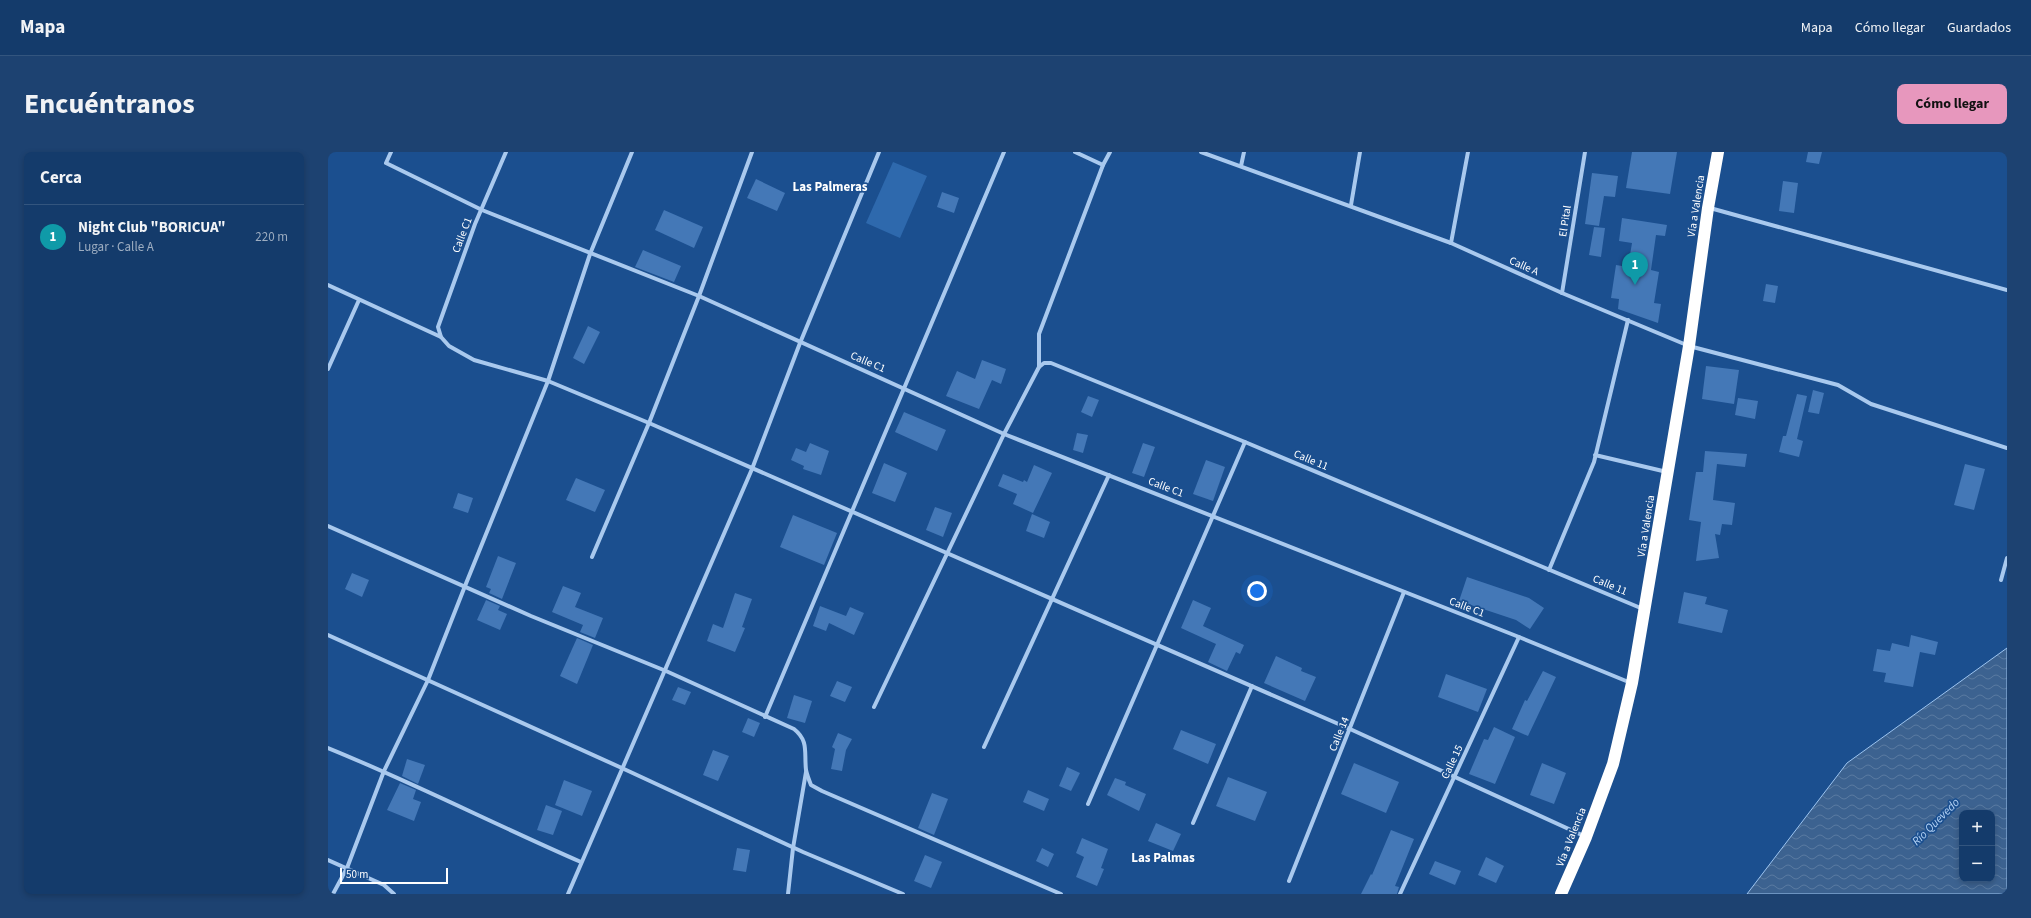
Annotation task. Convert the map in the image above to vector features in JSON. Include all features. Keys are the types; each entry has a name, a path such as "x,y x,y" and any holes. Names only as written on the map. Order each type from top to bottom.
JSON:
{"highway":[{"name":"Vía a Valencia","path":"1561,894 1586,837 1613,764 1632,683 1689,346 1708,208 1718,152"}],"street":[{"name":"Calle C1","path":"391,152 386,163 482,210 699,296 1004,434 1213,515 1632,683"},
{"name":"Calle C1","path":"441,337 438,326 482,210 506,152"},
{"path":"333,894 347,868 384,771 428,680 464,586 548,381 590,254 632,152"},
{"path":"592,557 649,423 699,296 752,152"},
{"path":"568,894 581,862 624,769 752,469 800,343 879,152"},
{"path":"765,717 1004,152"},
{"path":"1075,152 1104,165"},
{"path":"874,707 1004,434 1039,367 1038,334 1110,152"},
{"name":"Calle A","path":"1201,152 1351,205 1451,243 1562,293 1689,346 1838,385 1871,404 2007,448"},
{"path":"1241,166 1244,152"},
{"path":"1351,205 1360,152"},
{"path":"1451,243 1468,152"},
{"name":"El Pital","path":"1562,293 1585,152"},
{"path":"1708,208 2007,290"},
{"path":"328,286 441,337 449,346 474,360 548,381 649,423 946,554 1350,729 1586,837"},
{"path":"328,368 359,300"},
{"path":"1549,570 1595,455 1628,320"},
{"name":"Calle 11","path":"1039,367 1044,363 1051,363 1245,442 1645,610"},
{"path":"1088,804 1245,442"},
{"path":"1595,455 1667,472"},
{"path":"984,747 1053,600 1109,475"},
{"path":"328,526 531,616 666,671 794,729 802,736 805,744 806,771 793,848 788,894"},
{"path":"2001,580 2007,558"},
{"name":"Calle 14","path":"1289,882 1404,592"},
{"path":"328,635 624,769 793,848 903,894"},
{"name":"Calle 15","path":"1400,894 1519,637"},
{"path":"1193,823 1252,686"},
{"path":"328,748 384,771 461,809 581,862"},
{"path":"806,771 811,785 822,791 1061,894"},
{"path":"328,860 384,885 394,894"}],"shaded area":[{"path":"893,162 927,176 900,238 866,223"}],"water":[{"name":"Río Quevedo","path":"2007,648 2007,894 1747,894 1847,763"}],"building":[{"path":"1632,152 1677,152 1670,194 1626,188"},
{"path":"1808,152 1822,152 1819,164 1806,162"},
{"path":"1592,173 1618,176 1615,197 1604,196 1599,226 1585,224"},
{"path":"756,179 785,193 777,211 747,198"},
{"path":"1783,181 1798,183 1794,213 1779,211"},
{"path":"942,192 959,198 954,213 937,207"},
{"path":"664,210 703,227 694,248 655,230"},
{"path":"1622,218 1667,225 1665,236 1656,235 1651,270 1659,272 1654,303 1661,304 1658,323 1618,309 1619,299 1611,298 1616,265 1628,267 1632,243 1619,241"},
{"path":"1594,227 1605,228 1601,257 1589,255"},
{"path":"643,250 681,266 674,282 635,267"},
{"path":"1766,284 1778,286 1775,303 1763,301"},
{"path":"588,326 600,332 584,364 573,358"},
{"path":"982,360 1006,369 1001,384 992,380 979,409 946,396 957,371 975,379"},
{"path":"1706,366 1739,370 1734,404 1702,399"},
{"path":"1813,390 1824,393 1819,414 1808,412"},
{"path":"1797,394 1807,396 1797,439 1803,441 1799,457 1779,452 1783,436 1786,436"},
{"path":"1088,396 1099,400 1092,417 1081,412"},
{"path":"1738,398 1758,401 1755,419 1735,415"},
{"path":"904,412 946,430 937,451 895,432"},
{"path":"1077,433 1088,435 1083,453 1073,450"},
{"path":"810,443 829,451 821,475 803,469 804,466 791,460 796,448 806,452"},
{"path":"1143,443 1155,447 1144,477 1132,473"},
{"path":"1705,451 1747,454 1745,467 1717,464 1713,500 1735,503 1732,525 1722,524 1720,535 1715,534 1719,558 1696,561 1701,522 1689,520 1696,472 1703,472"},
{"path":"1206,460 1225,467 1213,501 1193,494"},
{"path":"884,463 907,473 895,502 872,493"},
{"path":"1965,464 1985,469 1974,510 1954,505"},
{"path":"1034,465 1052,473 1033,513 1013,504 1017,494 998,486 1003,474 1023,482 1024,480 1027,482"},
{"path":"576,478 605,490 595,512 566,500"},
{"path":"458,493 473,498 468,513 453,508"},
{"path":"935,507 952,513 943,537 926,530"},
{"path":"1032,514 1050,522 1044,538 1026,531"},
{"path":"793,515 837,533 824,565 780,547"},
{"path":"498,556 516,563 502,599 489,593 491,589 486,587"},
{"path":"352,573 369,580 362,597 345,589"},
{"path":"1467,577 1529,598 1544,608 1530,629 1516,620 1459,601"},
{"path":"563,586 581,593 575,607 603,618 595,638 580,632 583,625 552,612"},
{"path":"1684,592 1707,597 1705,604 1728,610 1722,633 1678,623"},
{"path":"735,593 752,599 742,627 745,628 735,652 707,641 713,624 723,628"},
{"path":"486,600 500,606 498,610 507,614 500,630 477,620"},
{"path":"1193,600 1211,608 1203,626 1244,645 1240,654 1236,652 1227,671 1208,662 1216,644 1181,628"},
{"path":"820,606 846,616 850,607 864,613 854,635 829,623 826,631 813,626"},
{"path":"1911,635 1938,642 1935,655 1920,652 1913,687 1884,682 1886,673 1873,671 1877,649 1890,651 1892,643 1909,647"},
{"path":"577,638 593,645 577,684 560,676"},
{"path":"1276,656 1302,668 1301,671 1316,677 1305,701 1264,683"},
{"path":"1543,671 1556,677 1528,736 1512,729 1525,700 1527,701"},
{"path":"1446,674 1487,689 1478,712 1438,697"},
{"path":"837,681 852,687 845,702 830,696"},
{"path":"678,687 691,692 685,705 672,700"},
{"path":"794,695 812,701 805,723 787,718"},
{"path":"748,718 760,723 754,737 742,732"},
{"path":"1494,727 1515,737 1495,784 1469,774 1484,739 1488,740"},
{"path":"1181,730 1216,744 1208,764 1173,749"},
{"path":"838,733 852,739 846,750 842,771 831,769 835,749 832,747"},
{"path":"713,750 729,756 718,781 703,775"},
{"path":"407,759 425,765 418,784 402,776"},
{"path":"1354,763 1399,782 1386,813 1341,794"},
{"path":"1542,763 1566,773 1554,804 1530,795"},
{"path":"1067,767 1080,773 1071,791 1059,786"},
{"path":"1228,777 1267,792 1255,821 1216,806"},
{"path":"1115,778 1126,782 1125,785 1146,794 1139,811 1107,795"},
{"path":"564,780 592,791 582,816 555,805"},
{"path":"400,783 416,790 413,799 421,802 414,821 387,810"},
{"path":"1028,790 1049,799 1044,811 1023,802"},
{"path":"932,793 948,799 934,835 918,828"},
{"path":"546,805 562,811 553,835 537,830"},
{"path":"1156,823 1181,834 1173,851 1148,841"},
{"path":"1391,830 1414,839 1395,886 1399,887 1397,894 1361,894 1371,874 1372,875"},
{"path":"1082,838 1108,849 1101,868 1104,869 1097,886 1076,877 1084,857 1076,853"},
{"path":"737,848 750,850 746,872 733,870"},
{"path":"1042,848 1054,854 1048,867 1036,861"},
{"path":"925,855 942,862 931,888 914,881"},
{"path":"1486,857 1504,866 1496,883 1478,875"},
{"path":"1435,861 1461,871 1455,885 1429,874"}],"place":[{"name":"Night Club \"BORICUA\"","path":"1635,285"}],"district":[{"name":"Las Palmeras","path":"830,187"},
{"name":"Las Palmas","path":"1163,858"}]}
